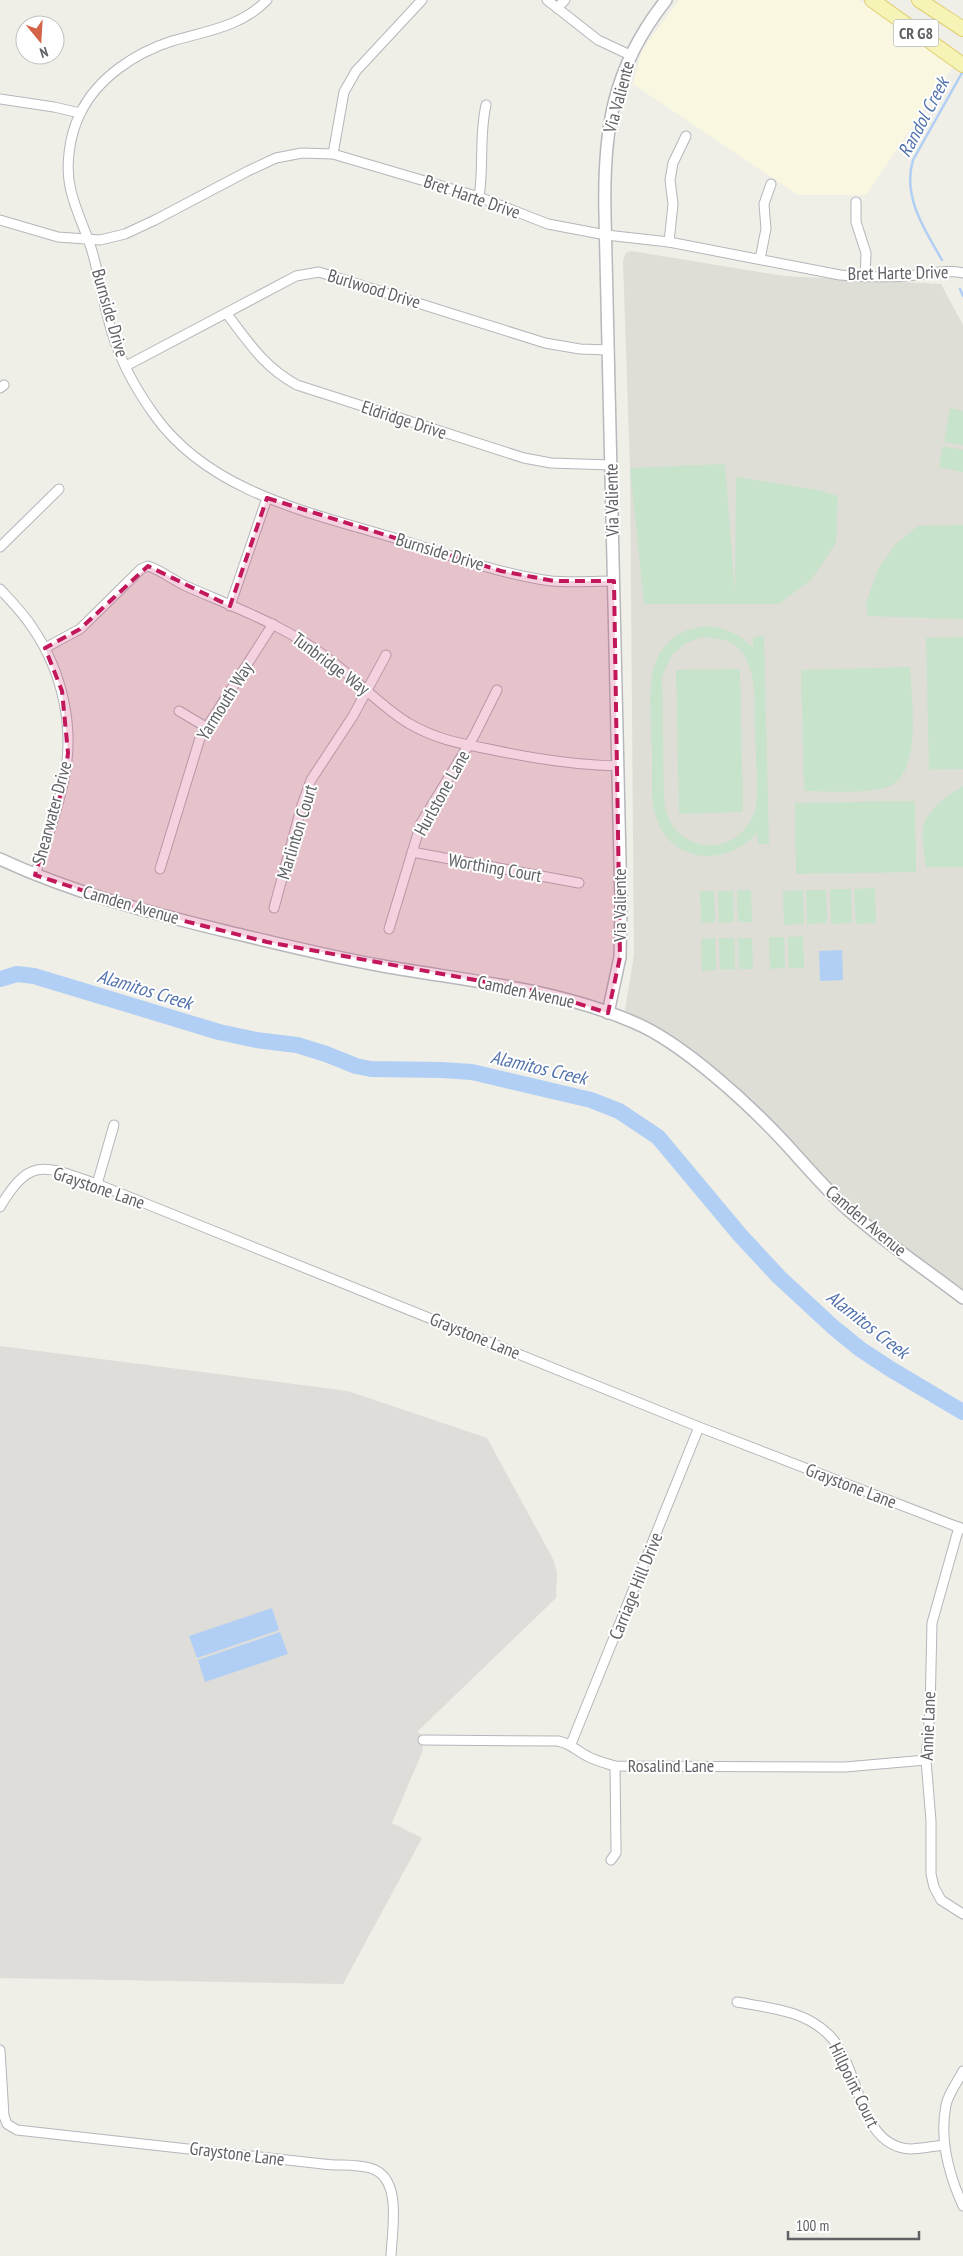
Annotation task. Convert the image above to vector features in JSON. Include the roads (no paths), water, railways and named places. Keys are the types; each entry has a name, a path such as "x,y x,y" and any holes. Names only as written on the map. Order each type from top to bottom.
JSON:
{"main road":[{"name":"CR G8","path":"872,0 962,64"},
{"name":"CR G8","path":"919,0 963,29"}],"street":[{"name":"Burnside Drive","path":"267,0 256,11 230,25 144,52 109,78 95,92 80,113 72,133 68,173 71,191 89,240 116,347 157,418 194,456 220,474 267,498 501,571 554,581 614,581"},
{"path":"334,154 344,92 356,71 422,0"},
{"path":"547,0 598,40 630,55"},
{"path":"558,8 565,0"},
{"name":"Via Valiente","path":"608,1012 616,985 621,935 605,148 614,99 630,55 650,21 666,0"},
{"path":"0,100 54,107 80,113"},
{"path":"478,197 482,181 483,119 486,105"},
{"path":"669,242 673,204 670,180 673,163 686,136"},
{"name":"Bret Harte Drive","path":"0,220 58,237 100,240 125,234 276,158 302,153 334,154 478,197 548,224 606,235 669,242 840,275 865,277 916,276 955,271 963,273"},
{"path":"760,259 766,229 764,204 771,184"},
{"path":"856,202 856,222 866,253 865,277"},
{"name":"Burlwood Drive","path":"126,366 296,276 319,272 545,343 580,349 608,350"},
{"name":"Eldridge Drive","path":"227,314 266,364 280,376 297,385 524,458 551,462 611,465"},
{"path":"0,547 59,489"},
{"path":"230,606 267,498"},
{"name":"Tunbridge Way","path":"45,648 80,630 141,570 148,566 173,580 273,624 307,643 408,722 440,738 456,744 529,757 590,765 618,766"},
{"name":"Shearwater Drive","path":"0,589 26,617 45,648 62,691 66,713 68,753 64,784 35,875"},
{"name":"Yarmouth Way","path":"160,869 200,738 273,624"},
{"name":"Marlinton Court","path":"274,908 311,780 353,716 386,655"},
{"name":"Hurlstone Lane","path":"389,929 422,823 468,746 497,690"},
{"path":"179,710 206,727"},
{"name":"Worthing Court","path":"412,852 579,883"},
{"name":"Camden Avenue","path":"0,859 35,875 149,912 266,942 381,966 541,992 608,1012 654,1032 701,1066 752,1110 847,1209 963,1298"},
{"path":"97,1184 114,1124"},
{"name":"Graystone Lane","path":"0,1207 15,1186 25,1176 37,1169 54,1169 97,1184 699,1427 961,1528"},
{"name":"Carriage Hill Drive","path":"571,1744 699,1427"},
{"name":"Annie Lane","path":"961,1528 932,1624 930,1711 926,1760 931,1821 931,1874 934,1887 941,1900 963,1914"},
{"name":"Rosalind Lane","path":"422,1740 558,1740 571,1744 584,1755 615,1766 845,1766 898,1764 926,1760"},
{"path":"611,1860 616,1853 615,1766"},
{"name":"Hillpoint Court","path":"737,2002 788,2011 812,2022 827,2033 844,2057 871,2123 882,2139 897,2147 911,2149 944,2145"},
{"name":"Graystone Lane","path":"0,2050 4,2125 17,2130 372,2169 382,2174 386,2178 393,2194 392,2256"},
{"path":"963,2071 946,2104 944,2145 952,2180 963,2206"}],"water":[{"path":"842,950 843,980 820,981 819,951"},
{"path":"272,1608 279,1630 197,1658 189,1636"},
{"path":"280,1632 288,1654 205,1682 198,1660"}],"waterway":[{"name":"Randol Creek","path":"942,260 917,213 913,200 910,174 913,160 963,71"},
{"name":"Randol Creek","path":"960,289 963,296"},
{"name":"Alamitos Creek","path":"0,979 17,974 34,976 219,1032 256,1040 297,1045 356,1066 371,1069 472,1072 591,1100 619,1111 658,1137 740,1235 779,1277 833,1327 860,1349 892,1370 963,1412"}]}
